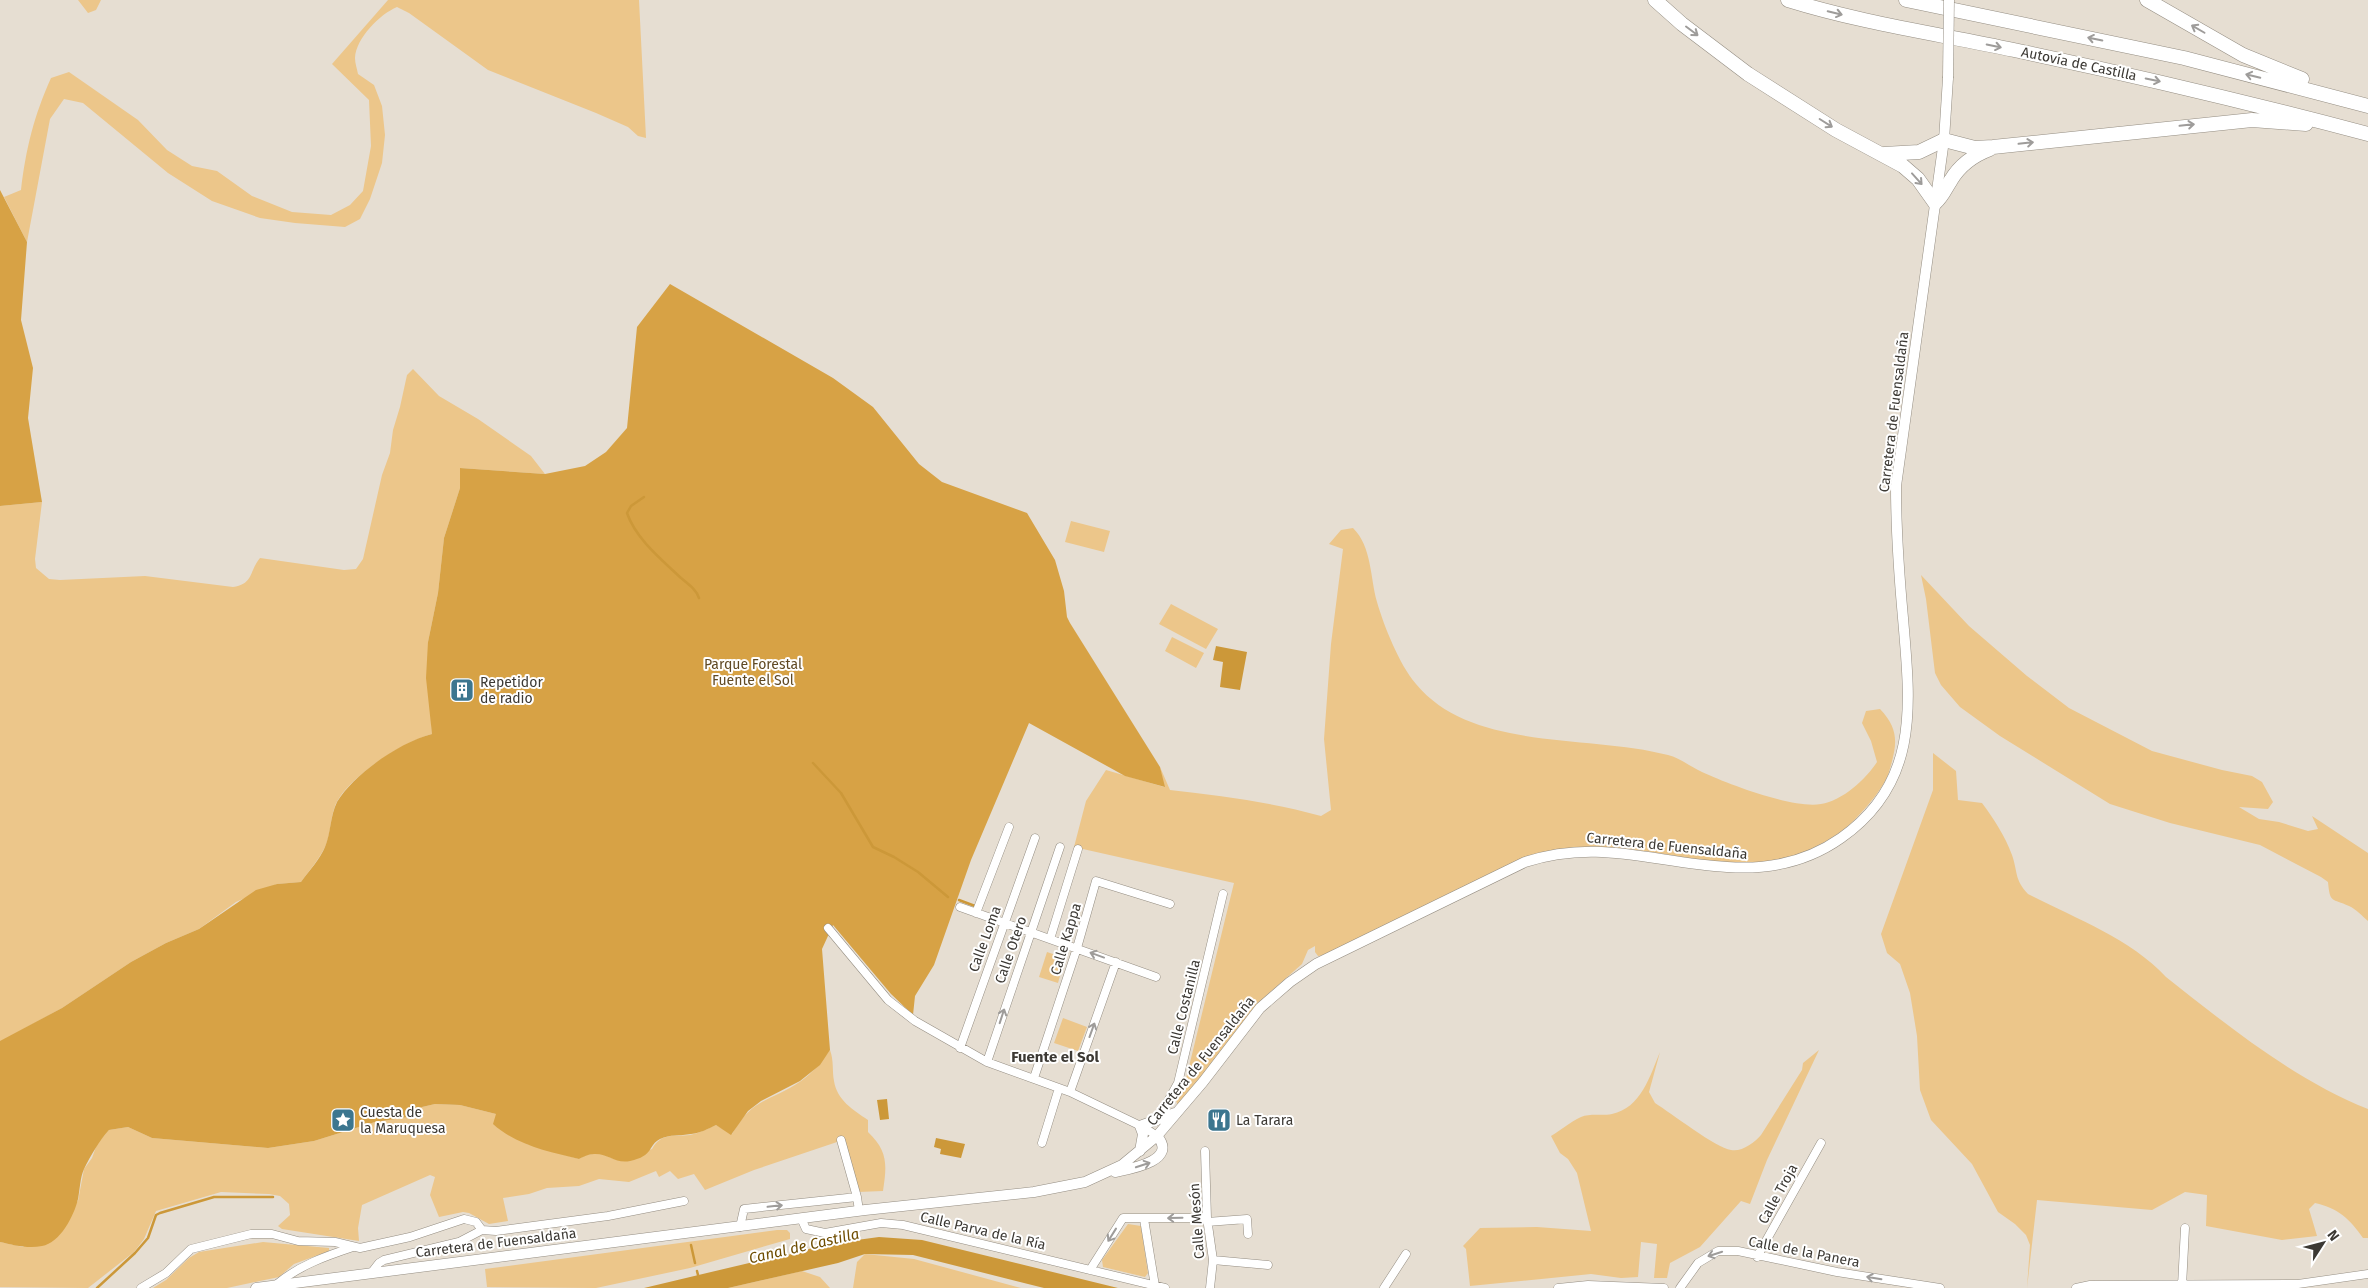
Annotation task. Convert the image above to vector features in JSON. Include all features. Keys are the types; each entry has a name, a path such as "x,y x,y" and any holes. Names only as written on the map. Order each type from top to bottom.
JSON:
{"highway":[{"path":"1655,0 1682,24 1748,74 1836,130 1884,154 1918,178 1935,203 1943,196 1952,179 1965,163 1982,152 1993,148"},
{"name":"Autovía de Castilla","path":"1788,0 1812,8 2171,84 2368,134"},
{"name":"Autovía de Castilla","path":"1906,0 2184,58 2368,106"},
{"path":"2147,0 2252,59 2288,75 2368,100"},
{"path":"1884,154 1919,152 1944,140 1975,148 1993,148 2252,120 2300,123 2368,134"}],"main road":[{"name":"Carretera de Fuensaldaña","path":"256,1288 801,1218 1065,1187 1086,1182 1122,1165 1157,1136 1180,1110 1260,1008 1290,982 1316,964 1525,862 1562,852 1579,850 1725,867 1756,868 1776,866 1807,857 1849,832 1878,802 1897,768 1908,725 1908,675 1896,534 1896,486 1944,140 1948,78 1949,0"},
{"path":"1140,1151 1143,1134 1140,1126 1180,1110"},
{"path":"1104,1174 1148,1164 1156,1159 1162,1148 1161,1141 1157,1136"}],"street":[{"path":"976,913 1009,826"},
{"name":"Calle Loma","path":"960,1048 1035,838"},
{"name":"Calle Otero","path":"987,1062 1060,847"},
{"path":"1050,939 1078,849"},
{"name":"Calle Kappa","path":"1034,1078 1077,948 1096,881 1170,904"},
{"name":"Calle Costanilla","path":"1156,1121 1178,1083 1223,894"},
{"path":"960,907 1156,977"},
{"path":"828,928 888,1000 915,1021 987,1062 1070,1092 1157,1136"},
{"path":"1070,1092 1116,962"},
{"path":"1042,1143 1059,1088"},
{"path":"841,1140 857,1197 859,1211"},
{"name":"Calle Troja","path":"1757,1257 1821,1143"},
{"name":"Calle Mesón","path":"1205,1151 1207,1220 1213,1260 1210,1288"},
{"path":"740,1226 744,1209 857,1197"},
{"path":"372,1272 378,1263 384,1260 458,1242 482,1230 496,1231 608,1216 684,1201"},
{"name":"Calle Parva de la Ría","path":"801,1218 806,1229 826,1233 892,1223 1165,1288"},
{"path":"1090,1270 1123,1218 1247,1220 1248,1234"},
{"path":"141,1288 166,1273 191,1250 251,1234 272,1234 298,1241 334,1242 360,1248 410,1237 464,1219 476,1222 482,1230"},
{"path":"1144,1219 1154,1286"},
{"path":"2185,1228 2185,1286"},
{"path":"277,1284 290,1273 309,1263 354,1247"},
{"name":"Calle de la Panera","path":"1680,1288 1698,1263 1710,1254 1718,1251 1738,1252 1757,1257 1940,1288"},
{"path":"1384,1288 1406,1254"},
{"path":"1213,1260 1268,1265"},
{"path":"2076,1288 2090,1285 2298,1284 2368,1274"},
{"path":"1558,1288 1588,1285 1664,1288"}],"shaded area":[{"path":"78,0 101,0 96,10 88,13"},
{"path":"388,0 639,0 646,138 638,136 628,127 596,113 488,70 409,13 397,7 383,15 370,28 356,50 355,58 358,74 374,85 382,106 385,135 382,163 370,199 360,219 345,227 295,223 260,218 212,201 168,173 83,103 64,99 50,119 27,242 4,197 21,190 25,160 32,132 51,78 69,72 138,120 167,150 192,166 217,171 252,196 292,212 331,215 350,205 363,191 371,146 369,100 332,64"},
{"path":"413,369 439,396 478,419 531,456 545,474 460,468 460,488 444,538 438,593 428,642 432,734 407,744 377,762 341,795 335,806 325,847 301,882 277,884 236,902 199,929 166,943 131,962 62,1008 0,1042 0,506 42,502 35,559 36,568 49,579 145,576 233,587 248,580 260,558 344,570 356,569 363,559 382,475 390,453 393,430 407,375"},
{"path":"1071,521 1110,531 1104,552 1065,542"},
{"path":"1353,528 1364,544 1380,612 1404,666 1416,684 1440,706 1468,721 1500,731 1534,737 1637,749 1668,755 1702,772 1744,789 1794,803 1809,805 1821,804 1837,799 1860,782 1872,769 1877,762 1871,741 1862,723 1866,711 1880,709 1891,724 1895,738 1894,754 1889,772 1876,795 1849,825 1820,845 1787,858 1761,863 1735,864 1604,847 1574,848 1543,853 1326,955 1318,956 1315,952 1315,946 1308,950 1302,964 1268,994 1249,1014 1178,1107 1176,1100 1183,1091 1234,883 1074,847 1086,801 1106,770 1164,787 1160,767 1170,790 1265,803 1321,816 1331,810 1324,739 1331,644 1343,549 1329,544 1341,530"},
{"path":"1921,575 1969,626 2027,676 2069,708 2152,751 2252,776 2262,782 2273,802 2268,809 2239,807 2259,819 2279,822 2308,831 2318,829 2312,816 2368,853 2368,921 2352,907 2333,899 2328,882 2321,877 2260,845 2170,823 2110,804 2000,736 1960,707 1941,685 1935,673 1926,599"},
{"path":"1171,604 1218,629 1206,649 1159,624"},
{"path":"1172,637 1204,653 1196,668 1165,651"},
{"path":"1216,646 1247,652 1240,690 1220,687 1223,662 1213,660"},
{"path":"1933,753 1956,771 1958,800 1982,803 1991,815 2012,855 2018,880 2028,894 2119,940 2152,963 2189,996 2238,1033 2288,1067 2314,1083 2368,1109 2368,1238 2363,1238 2353,1225 2337,1211 2315,1203 2309,1209 2317,1236 2282,1240 2206,1226 2207,1195 2185,1192 2152,1210 2037,1200 2027,1288 2030,1245 2026,1235 2015,1224 1998,1212 1972,1164 1931,1120 1920,1090 1917,1036 1910,993 1900,964 1887,953 1881,934 1933,790"},
{"path":"1047,952 1065,958 1058,983 1039,977"},
{"path":"1063,1018 1087,1027 1078,1051 1054,1043"},
{"path":"830,1050 834,1081 838,1094 851,1108 868,1120 868,1132 883,1152 885,1173 883,1191 858,1192 843,1140 754,1170 705,1190 694,1174 678,1179 670,1171 659,1177 656,1171 629,1182 599,1179 579,1186 547,1188 529,1194 503,1198 508,1221 489,1224 469,1213 463,1212 439,1217 430,1195 435,1177 430,1175 362,1205 358,1228 359,1241 282,1229 278,1226 290,1215 289,1204 280,1196 221,1192 156,1211 144,1239 134,1252 88,1288 0,1287 0,1242 23,1247 78,1201 84,1169 92,1158 97,1144 109,1130 128,1127 152,1138 268,1148 314,1141 375,1122 407,1117 422,1107 435,1104 460,1105 496,1114 527,1144 579,1159 586,1155 599,1153 617,1160 652,1149 660,1140 668,1136 690,1135 716,1125 732,1134 747,1113 805,1078 817,1067"},
{"path":"1819,1050 1767,1160 1750,1204 1741,1201 1700,1247 1670,1263 1667,1278 1654,1278 1657,1244 1641,1242 1638,1277 1621,1278 1591,1274 1470,1286 1466,1249 1463,1246 1480,1228 1537,1227 1591,1231 1577,1173 1568,1159 1560,1153 1551,1136 1581,1117 1612,1114 1622,1111 1630,1105 1643,1090 1660,1052 1649,1092 1655,1103 1715,1143 1724,1148 1739,1150 1748,1146 1761,1135 1802,1070 1803,1063"},
{"path":"887,1099 889,1119 880,1120 877,1100"},
{"path":"936,1138 965,1144 961,1158 940,1154 941,1149 934,1147"},
{"path":"1128,1224 1141,1226 1148,1273 1145,1277 1103,1267 1102,1260"},
{"path":"787,1230 790,1233 790,1239 690,1268 596,1288 487,1287 485,1269"},
{"path":"879,1237 922,1240 1118,1288 1044,1288 913,1255 865,1254 838,1263 728,1288 644,1288 798,1253 820,1245"},
{"path":"263,1242 329,1248 329,1251 294,1264 279,1277 227,1288 153,1288 166,1280 189,1258 199,1252"},
{"path":"865,1254 914,1259 1021,1288 853,1288 857,1262"},
{"path":"802,1271 820,1277 830,1288 728,1288"}],"green space":[{"path":"0,190 27,242 21,320 33,368 28,418 42,502 0,506"},
{"name":"Parque Forestal Fuente el Sol","path":"670,284 833,378 873,407 919,464 942,482 1027,513 1055,560 1064,591 1067,617 1070,623 1160,767 1165,787 1125,776 1029,723 971,860 934,965 915,996 913,1015 891,994 833,925 822,949 830,1050 820,1065 800,1081 761,1101 748,1111 731,1135 716,1125 698,1133 668,1136 656,1141 647,1153 638,1159 623,1161 595,1154 579,1159 533,1147 512,1137 493,1124 496,1114 460,1105 435,1104 422,1107 408,1117 375,1122 314,1141 268,1148 152,1138 128,1127 109,1130 99,1143 83,1172 78,1199 70,1221 55,1240 49,1244 31,1247 0,1242 0,1041 62,1008 131,962 166,943 199,929 256,890 277,884 301,882 323,851 335,807 345,791 379,760 406,744 432,734 426,678 428,642 438,593 444,538 460,488 460,468 545,474 585,466 606,452 627,428 637,327"}],"waterway":[{"path":"644,497 631,506 627,513 631,522 650,548 696,592 699,598"},
{"path":"813,763 841,793 873,847 918,872 948,897"},
{"path":"959,900 975,906"},
{"path":"97,1288 135,1253 148,1238 156,1215 214,1197 273,1197"},
{"path":"691,1245 695,1263"},
{"path":"697,1271 699,1279"}],"place":[{"name":"Repetidor de radio","path":"462,690"},
{"name":"Cuesta de la Maruquesa","path":"343,1120"},
{"name":"La Tarara","path":"1219,1120"}],"district":[{"name":"Fuente el Sol","path":"1055,1057"}],"water label":[{"name":"Canal de Castilla","path":"804,1246"}]}
